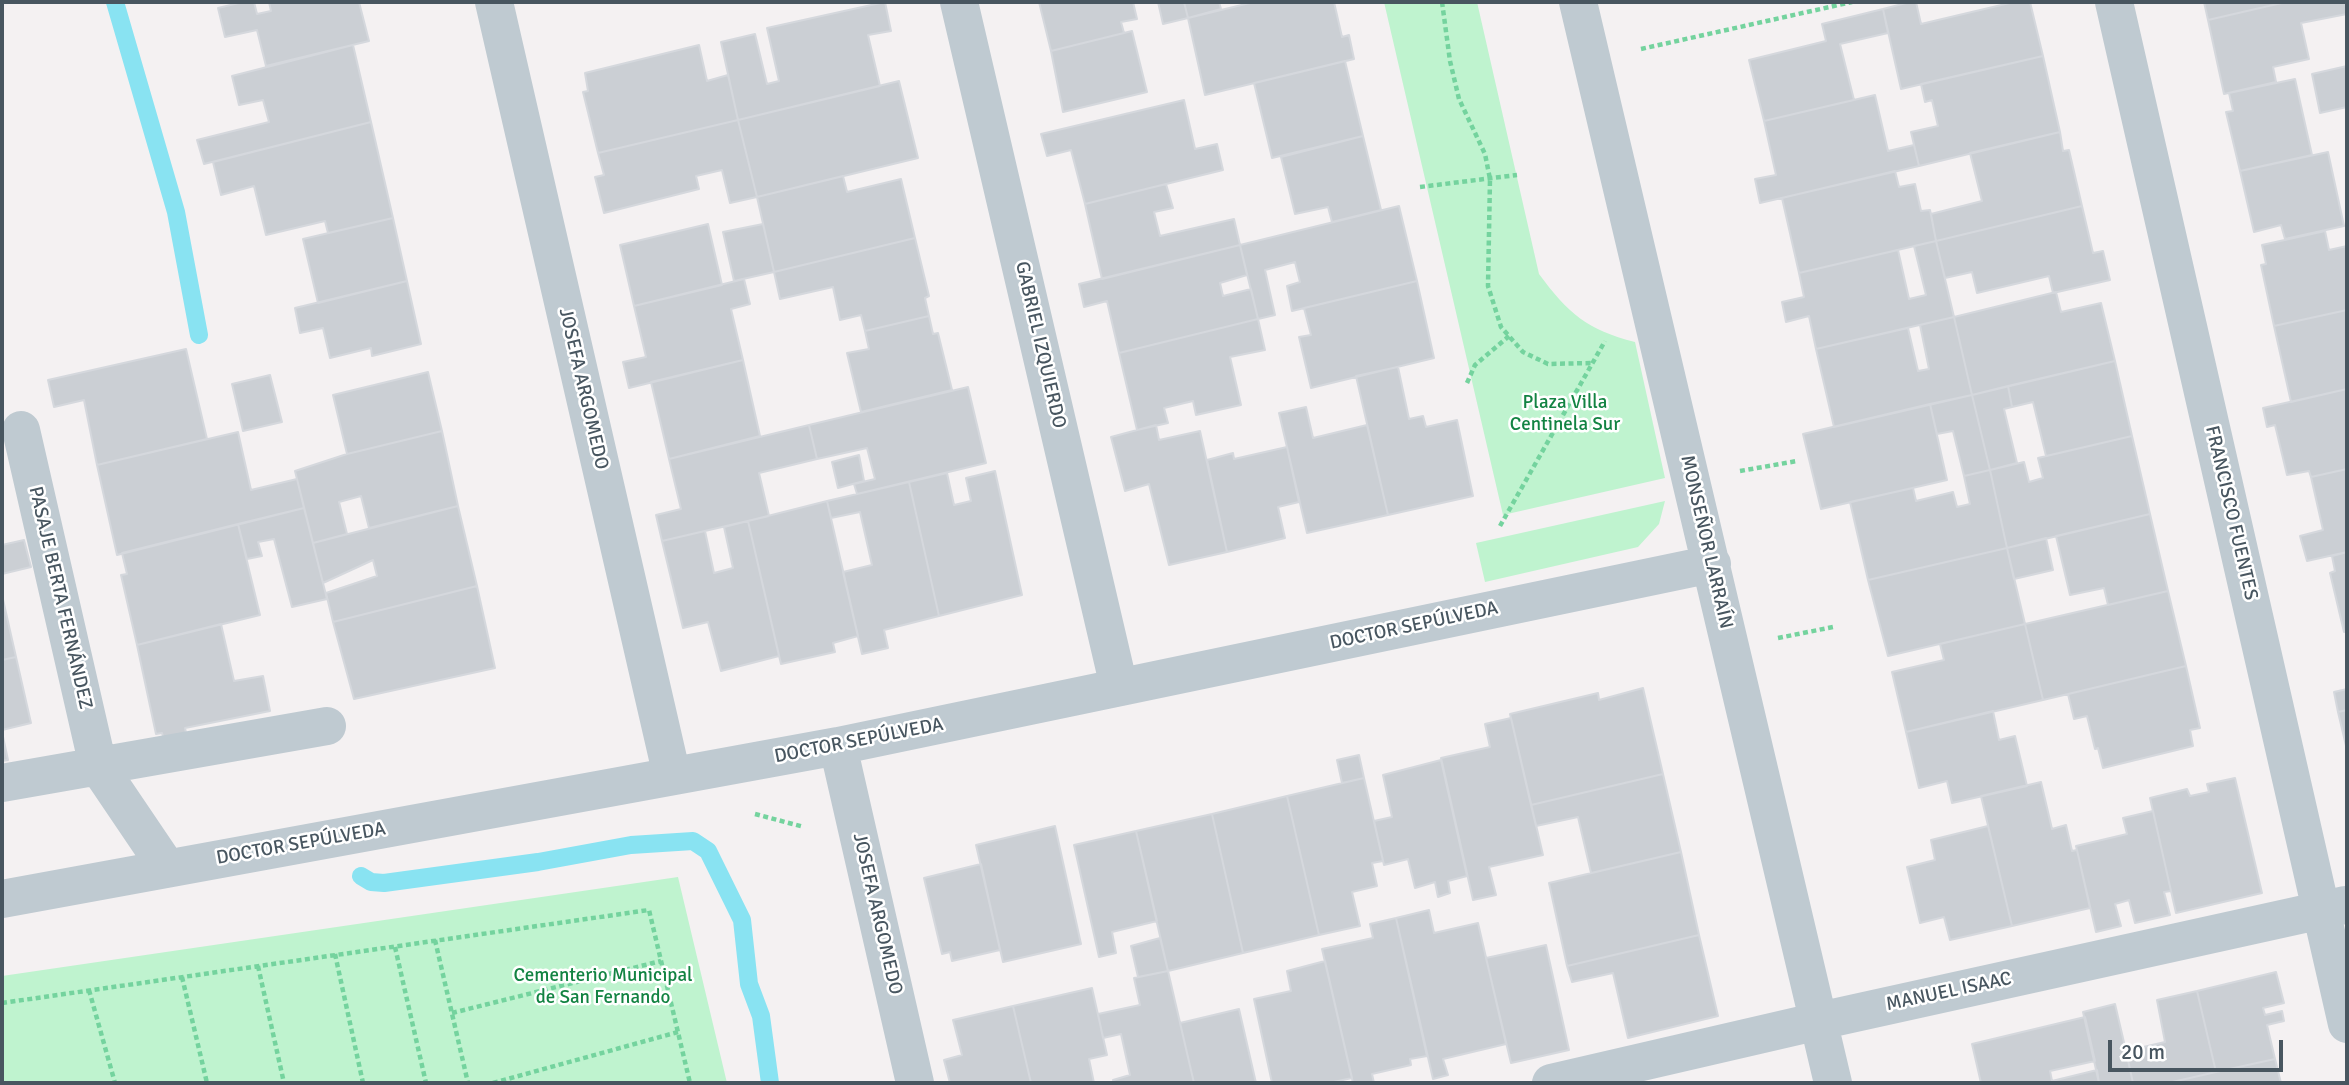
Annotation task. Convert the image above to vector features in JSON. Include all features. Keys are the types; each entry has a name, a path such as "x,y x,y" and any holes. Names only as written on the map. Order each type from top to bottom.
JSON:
{"street":[{"name":"JOSEFA ARGOMEDO","path":"494,2 671,776"},
{"name":"GABRIEL IZQUIERDO","path":"960,2 1119,687"},
{"name":"MONSEÑOR LARRAÍN","path":"1577,2 1833,1083"},
{"name":"FRANCISCO FUENTES","path":"2114,2 2334,907 2347,1024"},
{"name":"PASAJE BERTA FERNÁNDEZ","path":"21,430 98,766"},
{"name":"DOCTOR SEPÚLVEDA","path":"2,899 838,746 1712,564"},
{"path":"2,783 327,726"},
{"name":"JOSEFA ARGOMEDO","path":"838,746 915,1083"},
{"path":"98,766 167,869"},
{"name":"MANUEL ISAAC","path":"1551,1083 2334,907"}],"path":[{"path":"1442,2 1450,61 1459,99 1485,154 1490,178 1488,286 1501,327 1523,352 1548,364 1593,363"},
{"path":"1591,59 1852,2"},
{"path":"1420,187 1517,175"},
{"path":"1500,526 1609,335"},
{"path":"1467,383 1475,365 1509,336"},
{"path":"1729,473 1797,461"},
{"path":"1767,640 1833,627"},
{"path":"2,1003 649,909 690,1083"},
{"path":"435,940 468,1083"},
{"path":"395,947 426,1083"},
{"path":"335,954 363,1083"},
{"path":"452,1013 661,961"},
{"path":"258,966 284,1083"},
{"path":"182,977 207,1083"},
{"path":"89,990 116,1083"},
{"path":"493,1083 678,1032"}],"green space":[{"name":"Plaza Villa Centinela Sur","path":"1384,2 1477,2 1539,274 1559,299 1580,318 1604,332 1635,342 1665,478 1503,515"},
{"path":"1665,501 1659,524 1638,547 1485,582 1476,543"},
{"name":"Cementerio Municipal de San Fernando","path":"678,877 727,1083 2,1083 2,976"}],"building":[{"path":"254,2 257,14 271,11 269,2 359,2 369,41 266,66 257,30 225,37 218,8"},
{"path":"885,2 891,31 868,35 880,86 738,120 721,42 755,34 767,84 779,81 767,28"},
{"path":"1039,2 1133,2 1137,19 1121,22 1124,33 1051,51"},
{"path":"1158,2 1184,2 1188,18 1163,24"},
{"path":"1184,2 1219,2 1221,9 1188,18"},
{"path":"1254,2 1334,2 1342,37 1349,35 1354,59 1205,95 1188,18"},
{"path":"1916,2 1921,24 2014,2 2030,2 2043,56 1901,89 1883,9"},
{"path":"2204,2 2286,2 2208,20"},
{"path":"2286,2 2346,2 2347,14 2301,23 2309,59 2273,67 2276,82 2224,94 2208,20"},
{"path":"1883,9 1888,33 1840,44 1854,100 1764,121 1749,60 1826,41 1822,24"},
{"path":"1132,31 1147,92 1063,112 1051,51"},
{"path":"353,45 371,122 204,164 197,140 269,122 263,100 239,105 232,76"},
{"path":"699,45 707,81 728,75 738,120 598,153 583,92 588,91 585,73"},
{"path":"2043,56 2060,132 1919,166 1911,132 1938,126 1932,100 1925,102 1921,84"},
{"path":"1345,61 1363,136 1272,158 1254,83"},
{"path":"2347,66 2347,107 2320,113 2312,74"},
{"path":"2295,79 2312,155 2240,171 2226,112 2233,111 2229,93"},
{"path":"899,81 918,158 757,197 738,120"},
{"path":"1875,95 1888,151 1914,145 1919,166 1760,203 1755,179 1776,175 1764,121"},
{"path":"1184,100 1195,149 1217,144 1223,170 1085,204 1071,150 1047,156 1041,134"},
{"path":"738,120 757,197 730,203 722,170 696,176 699,189 604,213 595,177 604,175 598,153"},
{"path":"371,122 393,218 328,233 325,221 266,235 254,186 221,195 213,162"},
{"path":"2060,132 2063,151 2069,150 2082,206 1936,241 1931,214 1982,201 1970,153"},
{"path":"1363,136 1381,210 1332,222 1328,207 1295,214 1281,157"},
{"path":"2328,152 2344,226 2285,239 2281,225 2254,232 2240,171"},
{"path":"1895,171 1899,187 1915,184 1921,211 1930,210 1936,241 1799,273 1782,198"},
{"path":"843,176 847,192 901,179 915,238 774,272 757,197"},
{"path":"1166,184 1173,208 1154,212 1160,236 1234,219 1240,245 1102,279 1085,204"},
{"path":"1399,206 1417,281 1292,311 1287,286 1300,282 1295,262 1265,270 1275,315 1258,319 1240,245"},
{"path":"2082,206 2093,253 2103,251 2110,280 2053,293 2049,276 1977,293 1972,272 1945,278 1936,241"},
{"path":"393,218 407,281 318,303 303,239"},
{"path":"708,224 722,285 634,306 620,245"},
{"path":"763,224 774,272 734,281 723,232"},
{"path":"2325,231 2329,250 2347,246 2347,310 2274,326 2261,265 2266,264 2262,245"},
{"path":"915,238 929,296 925,298 929,316 865,331 861,315 840,320 833,287 780,299 774,272"},
{"path":"1936,241 1954,317 1816,349 1809,316 1786,322 1782,302 1804,297 1799,273 1898,250 1909,299 1926,295 1914,246"},
{"path":"1240,245 1247,275 1220,283 1223,296 1251,289 1258,319 1119,353 1107,301 1084,307 1079,284"},
{"path":"744,279 750,304 731,309 743,360 629,388 623,362 646,357 634,306"},
{"path":"407,281 421,344 372,356 371,348 330,358 323,328 300,333 295,308"},
{"path":"1417,281 1434,358 1311,388 1299,337 1311,335 1304,308"},
{"path":"2056,292 2061,312 2101,303 2115,361 1972,395 1954,317"},
{"path":"2347,310 2347,389 2291,402 2274,326"},
{"path":"929,316 933,334 938,333 952,390 861,412 847,353 869,349 865,331"},
{"path":"1954,317 1972,395 1834,427 1816,349 1908,328 1918,371 1929,369 1920,325"},
{"path":"1258,319 1265,350 1230,357 1241,405 1196,415 1193,401 1164,408 1168,423 1137,430 1119,353"},
{"path":"186,349 207,439 97,465 84,400 54,407 48,380"},
{"path":"743,360 760,436 669,459 651,382"},
{"path":"2115,361 2132,436 2046,456 2033,402 2012,407 2008,386"},
{"path":"1398,367 1409,419 1423,416 1426,427 1457,420 1473,496 1388,515 1356,376"},
{"path":"428,372 442,431 347,454 333,395"},
{"path":"270,375 282,422 243,431 232,384"},
{"path":"2008,386 2012,407 2004,409 2017,463 1990,470 1972,395"},
{"path":"968,387 986,463 857,494 854,484 875,479 867,448 817,459 809,425"},
{"path":"2347,389 2347,469 2311,477 2309,471 2287,475 2275,425 2267,427 2263,408"},
{"path":"1972,395 1990,470 1964,476 1953,431 1937,434 1930,404"},
{"path":"1930,404 1947,480 1821,509 1803,434"},
{"path":"1306,407 1313,438 1367,425 1388,515 1307,533 1279,413"},
{"path":"809,425 817,459 759,473 769,516 662,541 656,515 681,509 669,459"},
{"path":"1156,425 1159,440 1200,431 1227,552 1169,565 1149,484 1125,491 1111,437"},
{"path":"442,431 458,506 369,528 361,496 339,502 347,534 313,543 295,471 347,454"},
{"path":"238,432 251,490 297,479 304,508 117,555 97,465"},
{"path":"2132,436 2150,514 2007,548 1990,470 2024,462 2029,482 2043,478 2038,458"},
{"path":"1287,447 1299,502 1278,507 1285,538 1227,552 1207,460 1233,453 1234,459"},
{"path":"859,455 864,481 838,488 832,462"},
{"path":"2347,469 2347,552 2307,561 2300,536 2323,530 2311,477"},
{"path":"1990,470 2007,548 1868,580 1850,502 1913,488 1916,501 1953,492 1957,507 1970,504 1964,476"},
{"path":"995,471 1022,595 939,616 909,482 947,473 954,505 971,501 966,478"},
{"path":"909,482 939,616 884,630 888,648 862,654 843,572 872,565 860,512 831,518 827,501"},
{"path":"827,501 858,636 833,643 835,652 781,664 748,521"},
{"path":"458,506 477,586 333,622 326,593 377,576 373,560 323,583 313,543"},
{"path":"304,508 327,599 292,607 274,539 258,542 262,556 247,559 238,524"},
{"path":"2150,514 2168,591 2108,605 2104,588 2070,595 2056,536"},
{"path":"748,521 779,656 721,671 708,622 683,628 662,541 705,531 714,573 733,568 724,527"},
{"path":"238,524 260,615 137,645 121,575 127,574 122,553"},
{"path":"2046,538 2053,570 2014,579 2007,548"},
{"path":"24,540 31,567 2,574 2,545"},
{"path":"2007,548 2025,624 1888,656 1868,580"},
{"path":"2347,552 2347,631 2344,632 2330,573 2335,571 2332,556"},
{"path":"477,586 495,668 354,699 333,622"},
{"path":"2168,591 2186,666 2043,700 2025,624"},
{"path":"2,595 16,657 2,660"},
{"path":"221,624 234,681 263,676 270,711 185,728 188,742 166,747 162,733 156,734 137,645"},
{"path":"2025,624 2043,700 1906,732 1892,672 1944,660 1940,644"},
{"path":"16,657 31,723 2,730 2,660"},
{"path":"2186,666 2200,728 2190,730 2193,746 2103,768 2087,716 2074,719 2068,694"},
{"path":"1643,688 1663,774 1531,805 1510,714 1598,693 1599,700"},
{"path":"2347,689 2347,710 2338,712 2334,692"},
{"path":"2347,710 2347,750 2338,712"},
{"path":"1993,711 1999,740 2015,736 2027,786 1952,803 1947,781 1919,788 1906,732"},
{"path":"1511,718 1543,855 1489,867 1496,895 1473,900 1441,758 1490,747 1485,724"},
{"path":"2,732 8,760 2,761"},
{"path":"1359,755 1364,778 1342,783 1337,760"},
{"path":"1441,760 1467,876 1448,881 1450,893 1438,897 1435,882 1415,888 1408,859 1384,865 1374,821 1392,817 1383,775"},
{"path":"1663,774 1681,852 1591,873 1578,817 1536,826 1531,805"},
{"path":"1364,778 1383,861 1372,863 1377,886 1352,892 1360,926 1319,935 1287,796"},
{"path":"2235,778 2262,893 2176,913 2150,798 2187,789 2190,796 2209,792 2207,784"},
{"path":"2041,782 2052,829 2066,825 2072,851 2077,850 2090,908 2012,926 1981,796"},
{"path":"1287,796 1319,935 1243,953 1212,814"},
{"path":"2153,811 2171,891 2164,892 2170,915 2135,923 2129,900 2115,904 2121,926 2096,932 2076,846 2127,834 2123,818"},
{"path":"1212,814 1243,953 1168,971 1136,831"},
{"path":"1055,826 1081,944 1003,962 976,845"},
{"path":"1988,826 2012,926 1950,940 1944,917 1920,923 1907,867 1935,860 1931,840"},
{"path":"1136,831 1157,921 1112,932 1116,953 1099,957 1074,845"},
{"path":"1681,852 1699,935 1567,966 1549,883"},
{"path":"981,864 1000,950 952,961 950,952 942,954 924,878"},
{"path":"1429,910 1434,933 1478,923 1506,1044 1443,1059 1448,1075 1433,1079 1396,918"},
{"path":"1396,918 1427,1056 1410,1059 1411,1065 1372,1074 1374,1083 1353,1083 1322,949 1373,938 1370,924"},
{"path":"1699,935 1718,1016 1628,1038 1613,973 1572,982 1567,966"},
{"path":"1160,938 1168,971 1138,977 1131,946"},
{"path":"1546,945 1569,1050 1511,1063 1486,958"},
{"path":"1325,961 1352,1078 1329,1083 1272,1083 1254,999 1291,991 1287,971"},
{"path":"1168,971 1194,1083 1114,1083 1113,1080 1130,1075 1121,1034 1103,1038 1098,1014 1140,1005 1134,978"},
{"path":"2276,972 2284,1003 2263,1008 2265,1015 2282,1011 2284,1021 2267,1025 2275,1059 2216,1072 2197,991"},
{"path":"1092,988 1107,1055 1089,1059 1094,1083 1031,1083 1013,1006"},
{"path":"2197,991 2216,1072 2168,1083 2133,1083 2126,1051 2165,1042 2157,1000"},
{"path":"2115,1004 2133,1083 2099,1083 2083,1012"},
{"path":"1013,1006 1031,1083 950,1083 944,1060 962,1055 953,1020"},
{"path":"1239,1009 1256,1083 1194,1083 1180,1023"},
{"path":"2085,1017 2095,1061 2050,1071 2052,1081 2097,1070 2099,1083 1981,1083 1972,1044"},
{"path":"2275,1059 2281,1083 2168,1083 2216,1072"}],"waterway":[{"path":"115,2 176,212 199,335"},
{"path":"361,876 371,882 384,883 538,862 631,845 693,841 708,851 742,920 749,984 761,1016 770,1083"}]}
